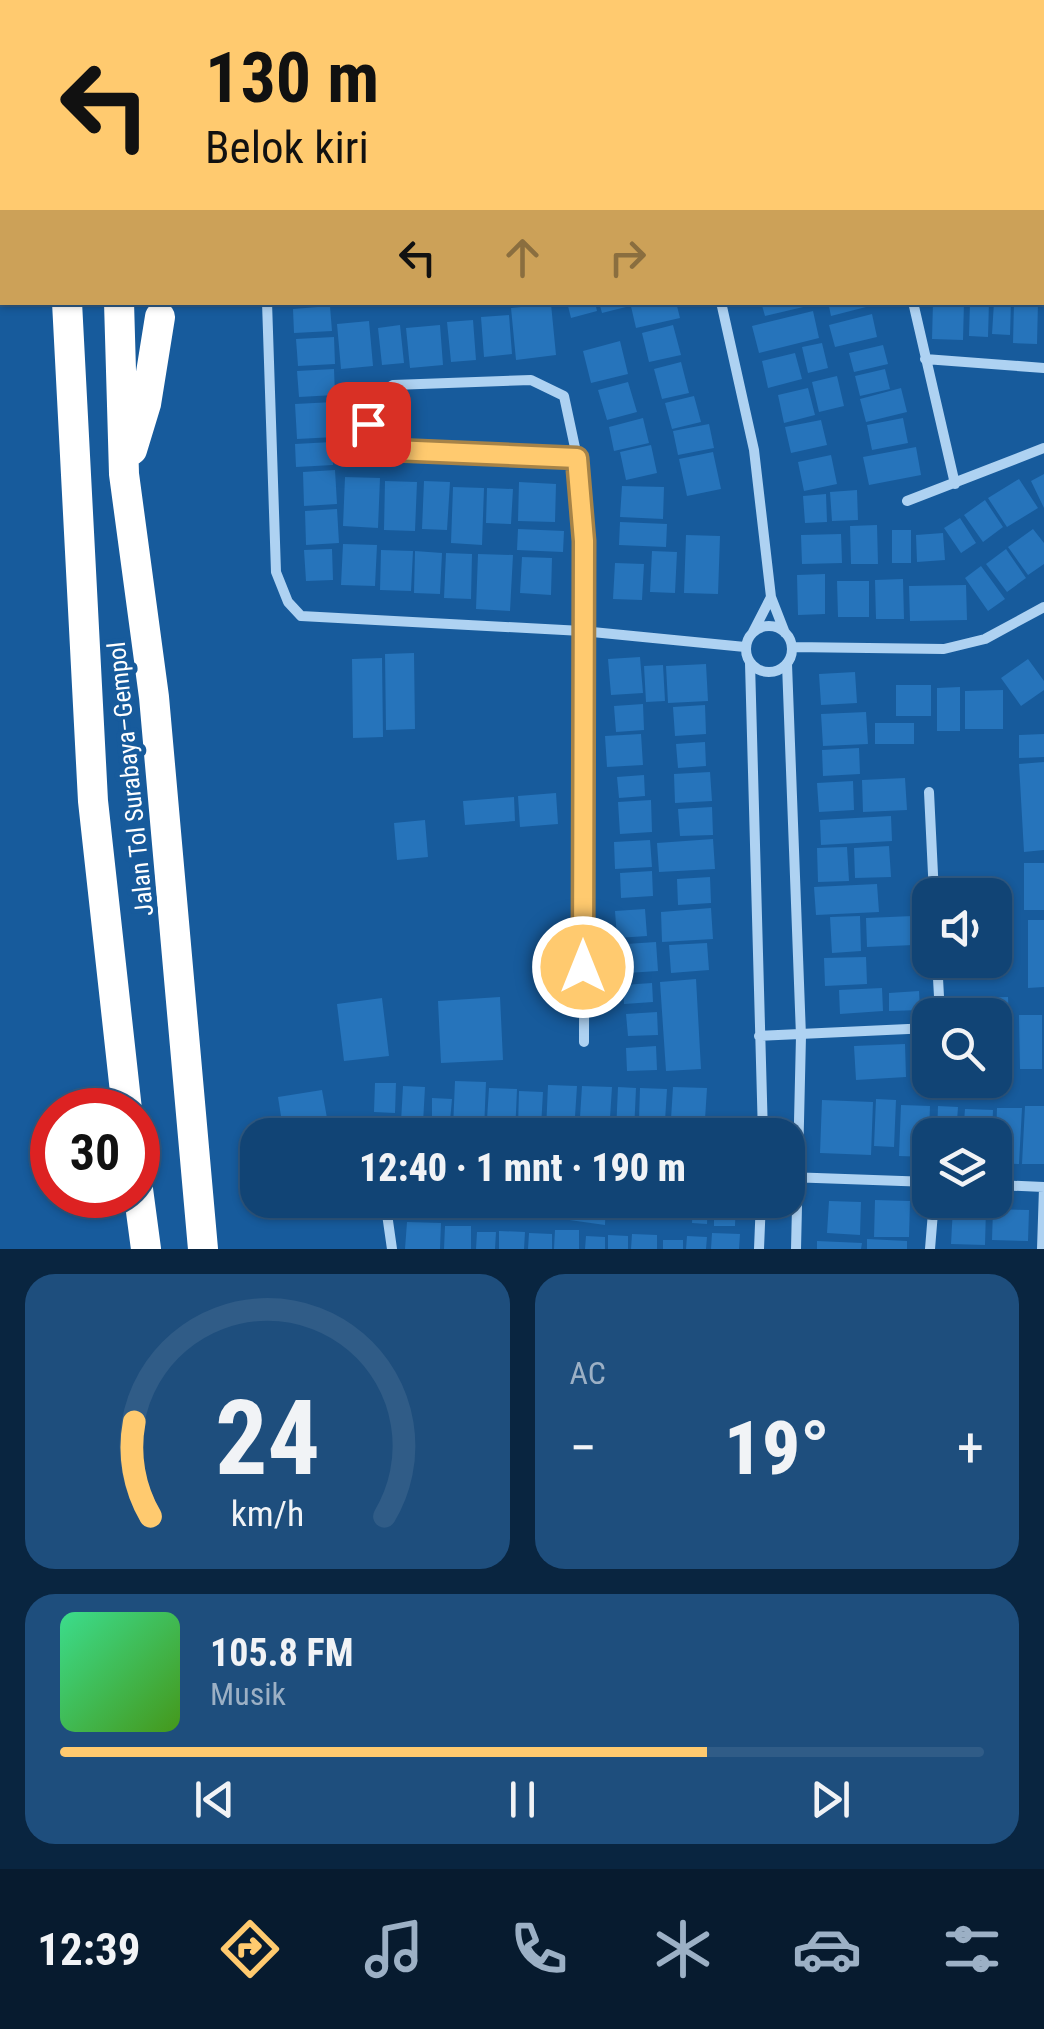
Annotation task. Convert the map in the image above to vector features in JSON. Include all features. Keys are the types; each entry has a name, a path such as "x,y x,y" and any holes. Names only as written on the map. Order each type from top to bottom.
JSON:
{"highway":[{"name":"Jalan Tol Surabaya–Gempol","path":"67,305 93,801 125,1088"},
{"name":"Jalan Tol Surabaya–Gempol","path":"119,305 124,474 154,696 203,1249"},
{"path":"124,474 146,404 160,310"},
{"path":"142,1218 146,1249"}],"street":[{"path":"267,305 276,572 288,602 301,616 582,631 745,647"},
{"path":"722,305 754,450 772,597 792,647 787,664 801,1036 796,1118"},
{"path":"914,305 955,484"},
{"path":"925,359 1044,368"},
{"path":"577,458 393,450 378,442 368,424 366,402 378,390 393,385 531,380 564,396 577,458 584,541 584,1042"},
{"path":"907,501 1044,448"},
{"path":"762,1118 750,663 745,647 772,597"},
{"path":"792,647 944,648 985,639 1044,607"},
{"path":"752,633 768,626 785,633"},
{"path":"750,663 764,672 787,664"},
{"path":"928,792 933,878"},
{"path":"759,1036 912,1029"},
{"path":"805,1177 912,1181"},
{"path":"1012,1186 1044,1188 1042,1249"},
{"path":"388,1218 392,1249"},
{"path":"759,1249 760,1218"},
{"path":"795,1218 796,1249"},
{"path":"930,1249 933,1218"}],"building":[{"path":"551,305 556,355 516,360 511,308"},
{"path":"568,305 596,305 597,311 571,318"},
{"path":"600,305 626,305 626,307 602,313"},
{"path":"631,305 677,305 680,318 636,328"},
{"path":"762,305 812,305 765,316"},
{"path":"829,305 866,305 866,307 831,316"},
{"path":"933,305 964,305 963,340 932,339"},
{"path":"970,305 989,305 988,337 969,336"},
{"path":"994,305 1011,305 1010,335 992,334"},
{"path":"1014,305 1038,305 1037,344 1013,343"},
{"path":"330,306 332,331 294,333 293,309"},
{"path":"813,311 819,338 759,353 752,326"},
{"path":"872,314 877,337 835,347 829,325"},
{"path":"509,315 512,354 484,357 481,317"},
{"path":"473,320 476,360 451,362 447,322"},
{"path":"369,321 373,366 341,369 337,324"},
{"path":"400,325 404,363 382,365 378,328"},
{"path":"440,325 443,365 410,368 406,328"},
{"path":"673,325 681,355 649,362 642,333"},
{"path":"334,337 335,364 298,366 296,339"},
{"path":"620,341 628,374 591,383 583,351"},
{"path":"822,343 828,368 808,373 802,347"},
{"path":"883,345 888,364 854,372 849,353"},
{"path":"795,353 802,379 768,388 762,361"},
{"path":"681,362 689,393 662,399 654,369"},
{"path":"334,369 335,395 299,397 297,371"},
{"path":"885,369 890,389 860,396 855,376"},
{"path":"837,376 844,406 819,412 812,382"},
{"path":"628,382 637,412 607,420 598,390"},
{"path":"808,388 815,415 784,423 778,395"},
{"path":"901,388 907,412 866,422 860,399"},
{"path":"694,396 701,422 672,429 665,403"},
{"path":"334,402 335,437 297,439 295,404"},
{"path":"643,418 649,443 614,451 609,427"},
{"path":"903,418 908,443 872,450 867,425"},
{"path":"821,420 827,445 791,453 785,427"},
{"path":"709,424 714,448 678,455 673,431"},
{"path":"332,442 333,465 296,467 295,444"},
{"path":"651,445 657,473 626,480 620,452"},
{"path":"916,447 921,475 869,485 863,457"},
{"path":"713,452 721,489 687,496 679,459"},
{"path":"831,455 837,484 804,491 798,462"},
{"path":"335,470 337,504 304,506 303,472"},
{"path":"1044,474 1044,508 1031,481"},
{"path":"345,477 380,478 378,528 343,526"},
{"path":"1019,479 1038,508 1007,527 988,498"},
{"path":"385,481 417,482 415,531 384,530"},
{"path":"424,481 450,482 447,530 422,529"},
{"path":"519,482 556,484 555,522 518,521"},
{"path":"622,486 664,487 663,519 620,517"},
{"path":"453,487 484,488 482,545 451,543"},
{"path":"487,488 513,489 511,524 486,523"},
{"path":"857,490 858,520 832,521 830,492"},
{"path":"826,494 827,522 805,523 803,496"},
{"path":"985,500 1003,527 983,542 964,515"},
{"path":"337,509 339,543 306,545 305,511"},
{"path":"960,518 976,543 961,553 944,528"},
{"path":"620,522 667,524 666,547 619,545"},
{"path":"877,525 878,564 851,564 850,526"},
{"path":"518,529 564,531 563,552 517,550"},
{"path":"1033,529 1044,543 1044,564 1028,575 1008,547"},
{"path":"892,530 911,530 911,563 892,563"},
{"path":"943,533 945,560 917,562 916,535"},
{"path":"841,534 842,563 802,564 801,535"},
{"path":"686,535 720,536 718,594 684,593"},
{"path":"343,544 377,545 375,586 341,585"},
{"path":"332,549 333,580 306,581 304,550"},
{"path":"1006,549 1026,578 1007,592 986,564"},
{"path":"381,550 413,551 411,591 380,590"},
{"path":"415,551 442,553 440,594 414,593"},
{"path":"652,551 677,552 675,593 650,592"},
{"path":"446,553 472,554 471,599 444,598"},
{"path":"478,554 513,555 510,611 476,609"},
{"path":"522,557 552,558 551,595 520,593"},
{"path":"615,563 644,564 642,600 613,599"},
{"path":"981,566 1005,599 988,611 965,578"},
{"path":"825,574 825,614 798,615 797,575"},
{"path":"903,579 904,619 876,619 875,580"},
{"path":"837,581 869,581 869,617 838,617"},
{"path":"966,585 967,620 910,621 909,586"},
{"path":"414,653 415,729 386,730 385,654"},
{"path":"640,657 643,693 611,695 608,659"},
{"path":"382,658 383,737 353,738 352,659"},
{"path":"1028,659 1044,681 1044,690 1021,706 1001,678"},
{"path":"706,664 708,701 668,703 666,666"},
{"path":"663,665 665,701 646,702 644,666"},
{"path":"855,672 857,703 821,705 819,674"},
{"path":"896,685 931,685 931,716 896,716"},
{"path":"960,687 960,731 937,731 937,688"},
{"path":"1003,690 1003,729 965,729 965,691"},
{"path":"643,704 644,730 616,732 614,706"},
{"path":"705,705 706,734 675,736 673,707"},
{"path":"866,712 868,744 823,746 821,714"},
{"path":"875,723 914,723 914,744 875,744"},
{"path":"641,734 643,765 607,767 605,736"},
{"path":"1044,734 1044,757 1019,758 1019,735"},
{"path":"705,742 706,766 678,768 676,744"},
{"path":"859,748 860,774 823,776 822,750"},
{"path":"1044,762 1044,850 1024,852 1019,764"},
{"path":"710,772 712,801 675,803 674,774"},
{"path":"644,775 645,796 619,798 617,777"},
{"path":"905,778 907,810 863,812 862,780"},
{"path":"853,781 854,810 819,812 817,783"},
{"path":"556,793 558,824 520,827 518,796"},
{"path":"514,797 515,821 465,825 463,801"},
{"path":"651,800 652,832 620,834 618,802"},
{"path":"712,807 713,835 680,836 678,809"},
{"path":"891,816 892,841 821,845 820,820"},
{"path":"425,820 428,857 397,860 394,823"},
{"path":"713,839 715,869 659,872 657,843"},
{"path":"650,840 652,867 615,869 614,842"},
{"path":"889,846 891,877 855,878 854,848"},
{"path":"847,847 849,881 818,882 817,848"},
{"path":"1024,863 1044,863 1044,910 1024,910"},
{"path":"652,871 653,896 621,898 620,873"},
{"path":"710,877 711,903 678,905 677,879"},
{"path":"877,884 879,912 816,915 814,887"},
{"path":"711,908 713,939 662,942 661,912"},
{"path":"645,909 647,936 617,938 615,911"},
{"path":"860,916 861,951 832,953 830,917"},
{"path":"912,916 912,945 867,947 866,918"},
{"path":"1028,920 1044,920 1044,987 1028,988"},
{"path":"656,942 658,971 627,973 626,944"},
{"path":"707,943 709,970 671,973 669,945"},
{"path":"866,957 867,984 825,986 824,958"},
{"path":"696,979 701,1069 666,1071 660,982"},
{"path":"652,983 653,1002 624,1004 623,985"},
{"path":"882,988 883,1011 840,1014 839,990"},
{"path":"919,991 919,998 912,998 912,1010 889,1011 889,993"},
{"path":"500,997 503,1060 441,1063 438,1001"},
{"path":"382,998 389,1056 344,1061 337,1004"},
{"path":"657,1012 658,1035 628,1036 626,1014"},
{"path":"1019,1015 1042,1015 1042,1069 1020,1069"},
{"path":"905,1044 906,1077 856,1080 854,1046"},
{"path":"656,1046 657,1070 627,1071 626,1048"},
{"path":"455,1081 486,1082 484,1118 453,1118"},
{"path":"375,1083 396,1083 395,1113 374,1112"},
{"path":"548,1085 577,1086 575,1118 547,1118"},
{"path":"403,1086 425,1087 423,1118 401,1118"},
{"path":"582,1086 612,1087 610,1118 580,1118"},
{"path":"618,1087 636,1088 635,1118 617,1118"},
{"path":"673,1087 707,1088 705,1118 671,1118"},
{"path":"489,1088 517,1089 516,1118 487,1118"},
{"path":"640,1088 667,1089 665,1118 639,1118"},
{"path":"322,1090 327,1118 281,1118 278,1097"},
{"path":"519,1091 543,1092 542,1118 518,1118"},
{"path":"432,1098 452,1099 450,1118 432,1118"},
{"path":"876,1099 896,1100 894,1147 874,1146"},
{"path":"822,1100 873,1102 871,1155 820,1153"},
{"path":"901,1105 930,1106 930,1118 912,1118 912,1156 899,1156"},
{"path":"938,1106 958,1107 957,1118 938,1118"},
{"path":"1025,1106 1044,1106 1044,1164 1022,1164"},
{"path":"997,1108 1022,1108 1019,1164 1012,1164 1012,1118 997,1118"},
{"path":"965,1109 993,1110 993,1118 964,1118"},
{"path":"875,1200 910,1201 909,1237 874,1237"},
{"path":"829,1201 861,1202 860,1235 827,1233"},
{"path":"1012,1210 1029,1210 1028,1241 992,1240 993,1218 1012,1218"},
{"path":"555,1218 605,1218 605,1225"},
{"path":"692,1218 707,1218 707,1224 692,1223"},
{"path":"714,1218 735,1218 735,1226 714,1226"},
{"path":"952,1218 986,1218 985,1245 951,1244"},
{"path":"407,1222 441,1223 440,1249 405,1249"},
{"path":"445,1226 471,1226 471,1249 444,1249"},
{"path":"555,1230 579,1230 579,1249 554,1249"},
{"path":"499,1231 525,1232 524,1249 499,1249"},
{"path":"477,1232 496,1232 495,1249 476,1249"},
{"path":"529,1233 552,1234 552,1249 528,1249"},
{"path":"712,1233 740,1234 739,1249 711,1249"},
{"path":"632,1234 657,1235 657,1249 631,1249"},
{"path":"608,1235 628,1236 628,1249 608,1249"},
{"path":"586,1236 605,1237 605,1249 585,1249"},
{"path":"687,1236 707,1237 706,1249 686,1249"},
{"path":"867,1239 907,1241 907,1249 867,1249"},
{"path":"663,1240 683,1240 683,1249 663,1249"},
{"path":"817,1241 862,1243 861,1249 817,1249"}],"route":[{"path":"368,424 378,442 393,450 577,458 584,541 583,967"}]}
